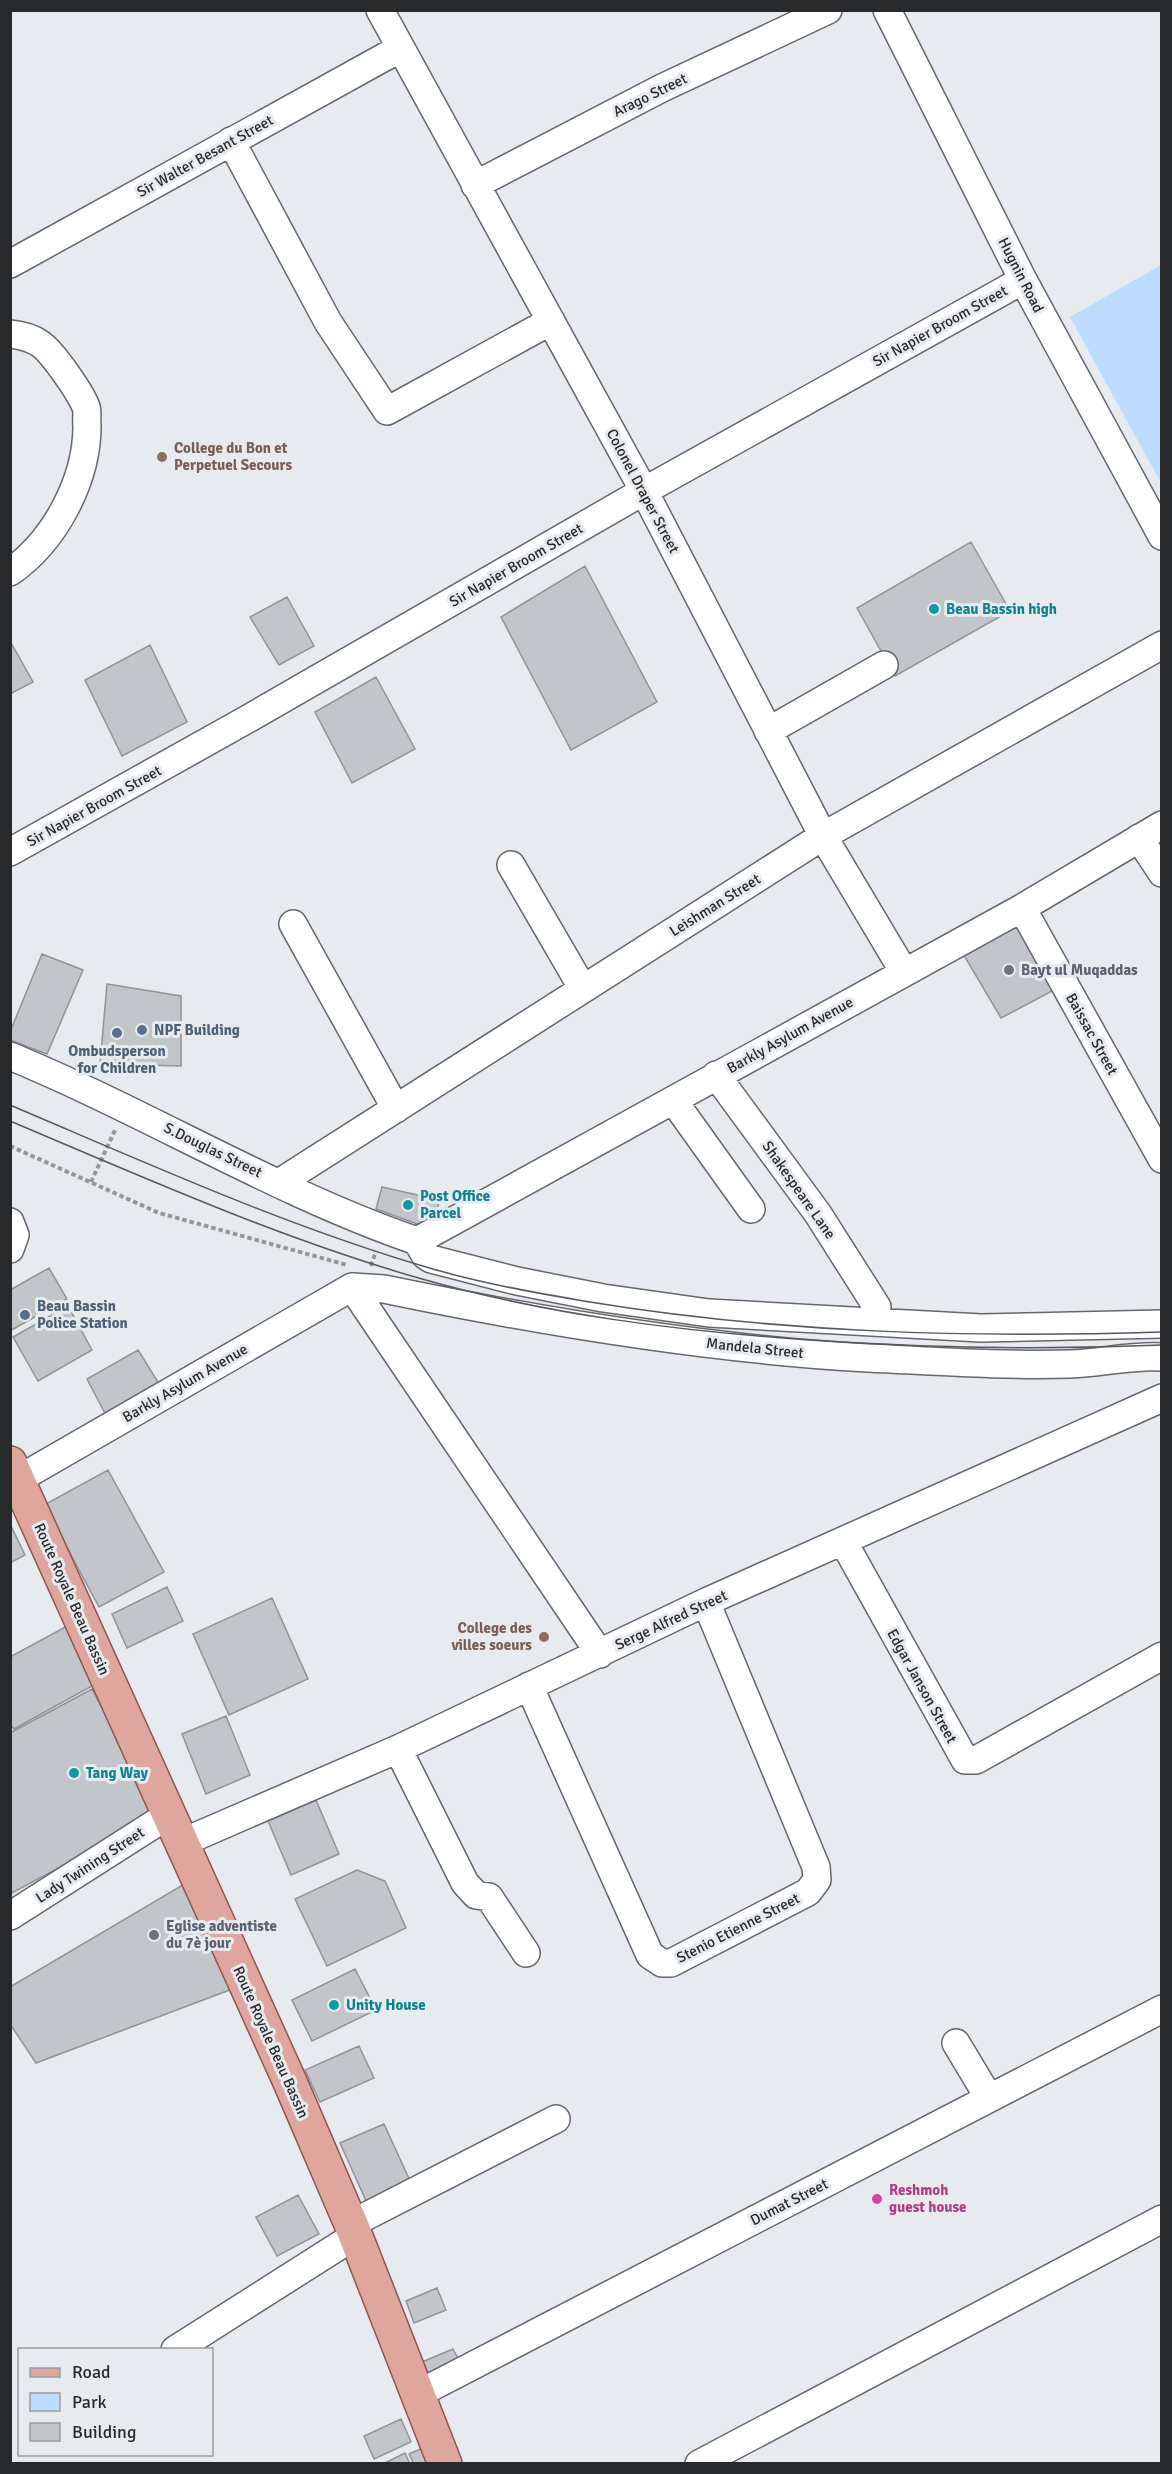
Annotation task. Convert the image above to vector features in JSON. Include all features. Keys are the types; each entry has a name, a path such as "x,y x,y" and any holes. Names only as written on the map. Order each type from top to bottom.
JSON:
{"main road":[{"name":"Route Royale Beau Bassin","path":"13,1476 176,1829 353,2230 416,2395 445,2463"}],"street":[{"name":"Colonel Draper Street","path":"380,10 399,49 644,491 823,836 904,972"},
{"name":"Arago Street","path":"475,185 662,88 828,10"},
{"name":"Hugnin Road","path":"887,10 1023,280 1161,536"},
{"name":"Sir Walter Besant Street","path":"10,264 399,49"},
{"path":"231,141 328,322 387,411 551,321"},
{"name":"Sir Napier Broom Street","path":"10,852 246,720 644,491 1023,280"},
{"path":"10,334 28,336 47,348 64,371 86,408 87,447 68,504 46,538 10,572"},
{"name":"Leishman Street","path":"279,1183 823,836 1161,645"},
{"path":"768,731 884,665"},
{"path":"1150,831 1161,873"},
{"name":"Barkly Asylum Avenue","path":"410,1238 673,1100 1022,908 1150,831"},
{"path":"511,865 583,988"},
{"name":"Baissac Street","path":"1022,908 1161,1159"},
{"path":"293,924 396,1109"},
{"name":"S.Douglas Street","path":"10,1056 125,1107 279,1183 410,1238"},
{"name":"Shakespeare Lane","path":"716,1075 818,1214 877,1307"},
{"path":"673,1100 751,1209"},
{"path":"10,1222 15,1235 10,1249"},
{"path":"410,1238 431,1259 506,1278 648,1306 709,1313 981,1328 1161,1324"},
{"path":"360,1275 600,1654"},
{"name":"Barkly Asylum Avenue","path":"13,1476 360,1275"},
{"name":"Mandela Street","path":"360,1275 384,1289 539,1317 696,1342 791,1352 867,1358 1071,1364 1161,1358"},
{"name":"Serge Alfred Street","path":"176,1829 398,1749 706,1602 1161,1398"},
{"name":"Edgar Janson Street","path":"843,1541 964,1760 976,1760 1161,1656"},
{"name":"Stenio Etienne Street","path":"529,1686 650,1955 662,1963 671,1963 808,1892 817,1880 816,1867 706,1602"},
{"path":"398,1749 470,1891 477,1895 484,1894 494,1903 526,1953"},
{"name":"Lady Twining Street","path":"10,1916 176,1829"},
{"name":"Dumat Street","path":"416,2395 1161,2009"},
{"path":"956,2043 989,2098"},
{"path":"176,2348 353,2230 556,2119"},
{"path":"699,2463 1161,2219"}],"path":[{"path":"92,1182 125,1107"},
{"path":"10,1146 159,1213 360,1275 377,1244 397,1251 410,1238"}],"green space":[{"path":"1161,265 1161,483 1070,317"}],"building":[{"name":"Beau Bassin high","path":"971,542 1010,611 895,676 857,608"},
{"path":"585,566 657,702 571,750 501,617"},
{"path":"287,597 314,646 279,665 250,617"},
{"path":"10,641 33,682 10,694"},
{"path":"150,645 187,722 122,756 85,680"},
{"path":"376,677 415,749 352,783 315,712"},
{"name":"Bayt ul Muqaddas","path":"1019,919 1056,989 1001,1018 962,952"},
{"path":"42,954 83,970 47,1054 10,1040 10,1032"},
{"name":"NPF Building","path":"107,984 181,996 181,1066 100,1064"},
{"name":"Post Office Parcel","path":"382,1187 440,1200 431,1229 376,1209"},
{"name":"Beau Bassin Police Station","path":"49,1268 67,1299 10,1331 10,1290"},
{"path":"68,1306 92,1350 38,1381 13,1337"},
{"path":"138,1350 161,1387 108,1419 87,1379"},
{"path":"108,1470 164,1572 99,1607 44,1505"},
{"path":"10,1524 25,1555 10,1563"},
{"path":"167,1587 183,1621 127,1648 112,1614"},
{"path":"272,1598 308,1679 229,1715 193,1634"},
{"path":"69,1625 101,1681 14,1729 10,1724 10,1657"},
{"name":"Tang Way","path":"92,1689 159,1814 10,1894 10,1733"},
{"path":"226,1716 250,1775 206,1794 182,1734"},
{"path":"316,1800 339,1854 291,1875 268,1821"},
{"path":"357,1870 385,1881 406,1928 327,1966 295,1899"},
{"name":"Eglise adventiste du 7è jour","path":"186,1883 235,1988 36,2063 10,2024 10,1987"},
{"name":"Unity House","path":"355,1969 376,2010 312,2041 292,2000"},
{"path":"359,2046 374,2078 320,2102 305,2070"},
{"path":"384,2124 411,2183 367,2203 340,2143"},
{"path":"298,2195 319,2234 277,2256 256,2217"},
{"path":"437,2288 446,2310 414,2323 406,2301"},
{"path":"453,2349 459,2360 430,2381 422,2362"},
{"path":"401,2419 411,2442 374,2459 364,2436"},
{"path":"423,2448 430,2464 414,2464 409,2454"},
{"path":"405,2453 410,2464 383,2464"}],"tram line":[{"path":"10,1105 167,1172 325,1234 433,1269 511,1288 661,1312 804,1327 947,1333 1162,1332"},
{"path":"10,1121 214,1206 369,1263 470,1292 566,1312 712,1332 898,1345 986,1347 1162,1345"}],"place":[{"name":"College du Bon et Perpetuel Secours","path":"162,457"},
{"name":"Beau Bassin high","path":"934,609"},
{"name":"Bayt ul Muqaddas","path":"1009,970"},
{"name":"NPF Building","path":"142,1030"},
{"name":"Ombudsperson for Children","path":"117,1033"},
{"name":"Post Office Parcel","path":"408,1205"},
{"name":"Beau Bassin Police Station","path":"25,1315"},
{"name":"College des villes soeurs","path":"544,1637"},
{"name":"Tang Way","path":"74,1773"},
{"name":"Eglise adventiste du 7è jour","path":"154,1935"},
{"name":"Unity House","path":"334,2005"},
{"name":"Reshmoh guest house","path":"877,2199"}]}
